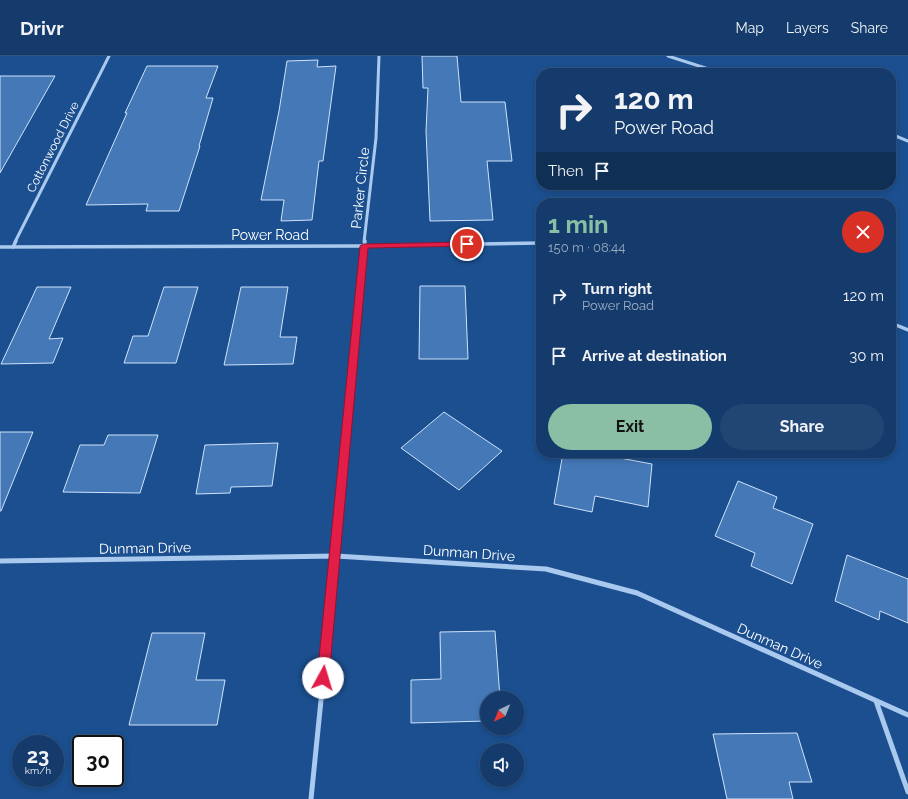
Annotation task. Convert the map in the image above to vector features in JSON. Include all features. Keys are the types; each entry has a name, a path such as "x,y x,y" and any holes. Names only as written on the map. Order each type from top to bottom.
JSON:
{"street":[{"name":"Cottonwood Drive","path":"13,247 109,56"},
{"name":"Parker Circle","path":"311,799 336,556 364,246 376,138 379,56"},
{"path":"668,56 705,68"},
{"path":"896,136 908,141"},
{"name":"Power Road","path":"0,247 364,246 536,243"},
{"path":"896,325 908,330"},
{"name":"Dunman Drive","path":"0,561 336,556 546,569 637,593 876,702 908,715"},
{"path":"876,702 908,792"}],"building":[{"path":"422,56 457,56 461,102 505,102 512,161 487,161 493,220 430,221 426,131 428,88 423,88"},
{"path":"318,60 317,67 336,66 323,161 319,161 312,220 281,221 284,200 261,200 279,111 287,61"},
{"path":"147,66 218,66 206,98 213,98 200,146 179,211 146,211 148,204 86,205 127,113 125,113"},
{"path":"0,76 55,76 0,173"},
{"path":"420,286 465,286 468,359 419,359"},
{"path":"37,287 71,287 49,339 63,338 53,363 1,364"},
{"path":"164,287 198,287 176,363 124,363 133,336 148,336"},
{"path":"241,287 288,287 280,337 297,337 293,364 224,365"},
{"path":"444,412 502,451 459,490 401,448"},
{"path":"0,432 33,432 1,511 0,511"},
{"path":"108,435 158,435 140,493 63,492 80,445 104,445"},
{"path":"278,443 272,486 231,487 230,493 196,494 205,445"},
{"path":"562,458 620,458 652,464 648,507 595,496 592,512 554,504"},
{"path":"738,481 777,497 773,508 813,524 792,584 751,566 755,553 715,536"},
{"path":"847,555 908,579 908,623 880,611 879,620 835,601"},
{"path":"495,631 499,691 480,691 480,721 411,723 411,680 441,679 440,632"},
{"path":"152,633 205,633 196,680 225,680 217,725 129,725"},
{"path":"797,733 812,782 789,782 793,799 727,799 713,734"}],"route":[{"path":"323,678 336,556 364,246 467,244"}]}
